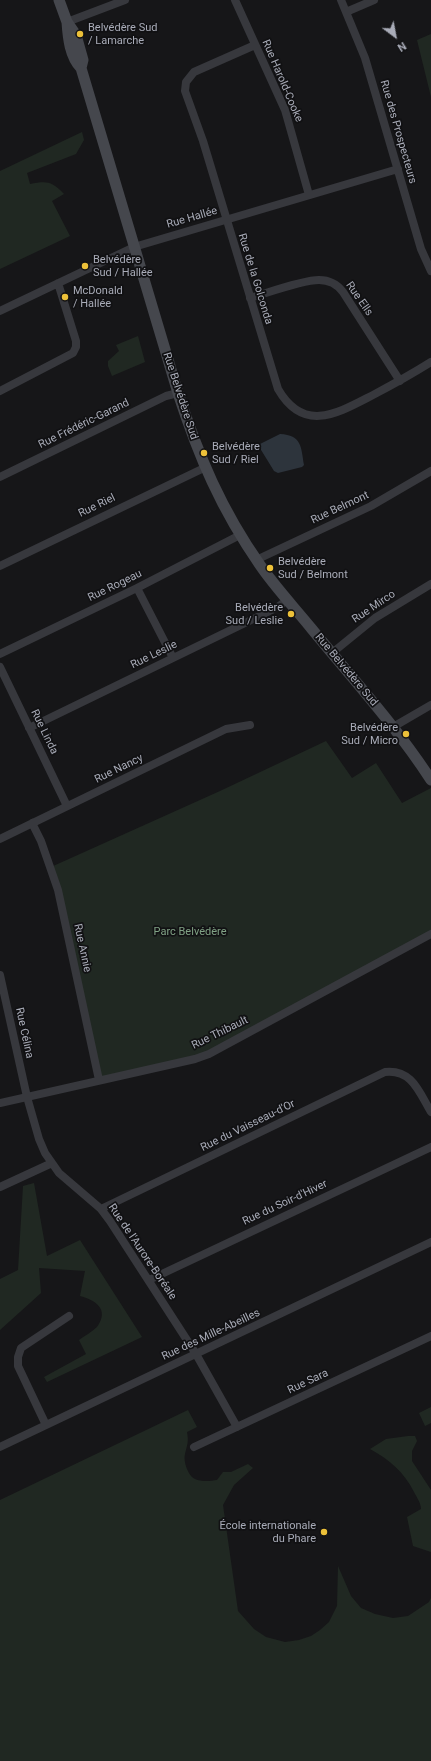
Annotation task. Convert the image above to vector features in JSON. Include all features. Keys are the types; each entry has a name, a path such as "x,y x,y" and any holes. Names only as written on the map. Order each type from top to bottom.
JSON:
{"street":[{"name":"Rue Belvédère Sud","path":"59,0 67,22 76,35 83,60 81,68 178,393 204,468 240,535 256,560 287,600 393,727 431,780"},
{"path":"67,22 125,0"},
{"name":"Rue Harold-Cooke","path":"235,0 285,110 309,195"},
{"name":"Rue des Prospecteurs","path":"341,0 365,58 421,249 431,270"},
{"path":"346,12 374,0"},
{"name":"Rue de la Golconda","path":"255,45 194,72 188,78 185,87 186,95 199,128 278,390 286,401 297,410 311,415 333,415 400,381 431,362"},
{"name":"Rue Hallée","path":"0,311 134,247 398,169"},
{"name":"Rue Ells","path":"250,298 312,281 324,280 336,285 344,292 400,381"},
{"path":"0,391 73,353 76,347 76,341 58,283"},
{"name":"Rue Frédéric-Garand","path":"0,477 166,396 178,393"},
{"name":"Rue Riel","path":"0,566 204,468"},
{"name":"Rue Belmont","path":"256,560 371,506 431,471"},
{"name":"Rue Rogeau","path":"0,654 137,588 240,535"},
{"name":"Rue Mirco","path":"332,654 375,618 431,584"},
{"path":"137,588 172,658"},
{"name":"Rue Leslie","path":"30,728 278,607 287,600"},
{"name":"Rue Linda","path":"0,667 67,806"},
{"path":"393,727 431,705"},
{"name":"Rue Nancy","path":"0,839 226,729 250,724"},
{"name":"Rue Annie","path":"32,823 41,841 58,890 99,1080"},
{"name":"Rue Thibault","path":"0,1103 209,1054 431,934"},
{"name":"Rue Célina","path":"0,975 27,1097"},
{"name":"Rue du Vaisseau-d'Or","path":"101,1209 385,1072 397,1072 407,1076 431,1112"},
{"name":"Rue de l'Aurore-Boréale","path":"27,1097 39,1139 52,1163 68,1182 101,1209 196,1354 236,1427"},
{"name":"Rue du Soir-d'Hiver","path":"148,1280 431,1146"},
{"path":"0,1187 52,1163"},
{"name":"Rue des Mille-Abeilles","path":"0,1447 431,1242"},
{"path":"46,1425 18,1366 18,1357 21,1348 69,1316"},
{"name":"Rue Sara","path":"194,1447 431,1336"}],"green space":[{"path":"431,34 431,97 417,40"},
{"path":"82,132 84,140 76,154 27,173 30,184 45,182 52,184 64,194 52,201 70,236 0,269 0,171"},
{"path":"138,336 145,362 112,376 108,366 108,361 119,351 116,345"},
{"name":"Parc Belvédère","path":"326,741 352,778 376,763 402,803 431,788 431,934 215,1051 99,1080 51,867 220,791"},
{"path":"34,1183 47,1256 80,1240 142,1337 47,1382 44,1377 86,1354 79,1340 97,1327 101,1321 102,1315 99,1306 91,1300 80,1296 85,1271 39,1268 41,1293 0,1330 0,1279 18,1270 23,1186"},
{"path":"431,1407 431,1423 425,1426 419,1413"},
{"path":"188,1410 197,1427 187,1432 188,1441 185,1460 192,1477 203,1481 217,1480 223,1472 231,1472 248,1464 253,1468 234,1485 223,1505 238,1611 254,1629 266,1637 285,1642 311,1636 320,1630 329,1622 337,1606 338,1566 351,1596 361,1608 375,1614 393,1618 408,1616 429,1602 431,1598 431,1761 0,1761 0,1500"},
{"path":"415,1436 417,1441 412,1451 412,1461 431,1490 431,1552 413,1546 407,1517 421,1509 421,1507 406,1478 396,1467 370,1449 386,1439"}],"shaded area":[{"path":"280,434 293,437 299,443 304,465 302,467 278,473 274,471 258,445"}],"place":[{"name":"Belvédère Sud / Lamarche","path":"80,34"},
{"name":"Belvédère Sud / Hallée","path":"85,266"},
{"name":"McDonald / Hallée","path":"65,297"},
{"name":"Belvédère Sud / Riel","path":"204,453"},
{"name":"Belvédère Sud / Belmont","path":"270,568"},
{"name":"Belvédère Sud / Leslie","path":"291,614"},
{"name":"Belvédère Sud / Micro","path":"406,734"},
{"name":"École internationale du Phare","path":"324,1532"}]}
